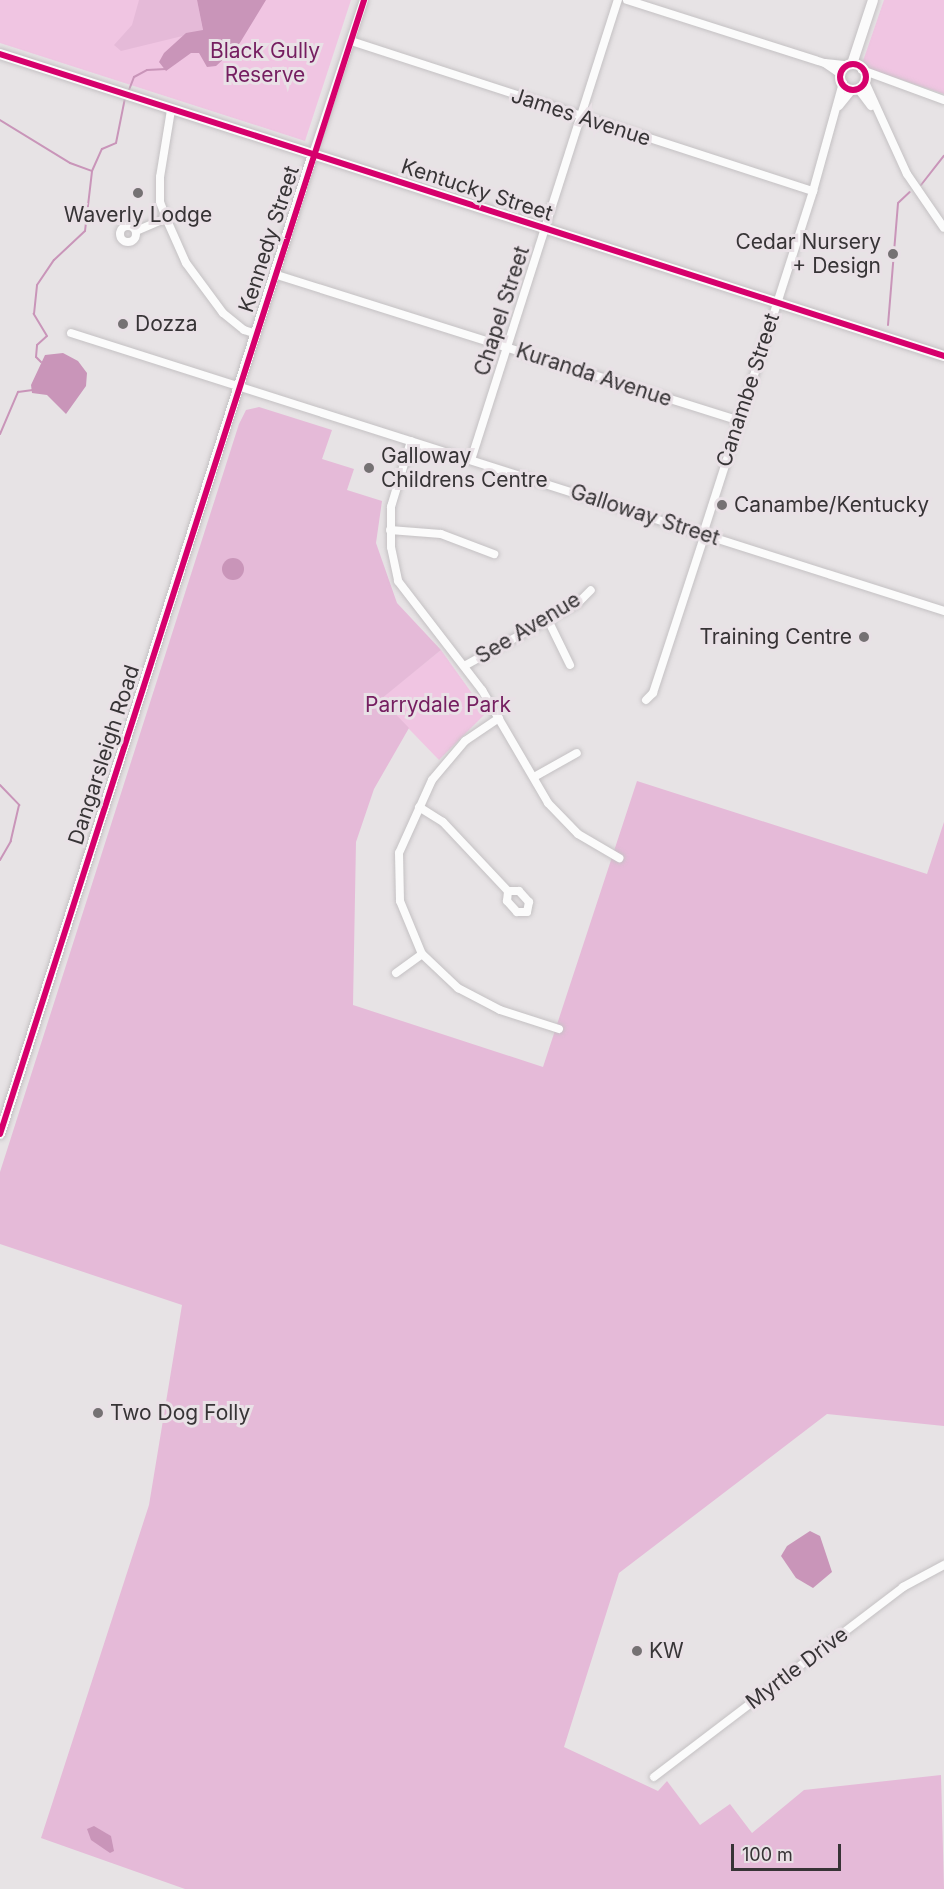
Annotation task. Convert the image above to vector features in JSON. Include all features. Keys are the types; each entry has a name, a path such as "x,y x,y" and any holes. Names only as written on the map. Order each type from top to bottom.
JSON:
{"street":[{"name":"Kennedy Street","path":"240,386 364,0"},
{"name":"Chapel Street","path":"471,460 618,0"},
{"path":"627,0 825,63 854,76 886,81 944,100"},
{"name":"Canambe Street","path":"646,700 653,693 837,109 854,76 859,43 873,0"},
{"name":"James Avenue","path":"351,41 813,191"},
{"name":"Kentucky Street","path":"0,54 144,102 944,356"},
{"path":"854,76 907,174 944,228"},
{"path":"171,110 160,184 166,218 186,263 223,313 244,330 256,334"},
{"path":"136,231 166,218"},
{"name":"Kuranda Avenue","path":"277,275 739,421"},
{"name":"Galloway Street","path":"71,333 944,611"},
{"name":"Dangarsleigh Road","path":"0,1134 240,386"},
{"path":"411,441 391,507 390,530 398,581 466,665 563,820 593,844 619,858"},
{"path":"390,530 441,534 494,554"},
{"name":"See Avenue","path":"466,665 578,603 591,590"},
{"path":"548,620 570,664"},
{"path":"499,718 465,741 446,760 419,807 399,853 397,884 403,914 422,954 458,988 485,1004 559,1029"},
{"path":"534,777 577,753"},
{"path":"419,807 443,822 508,891"},
{"path":"396,973 422,954"},
{"name":"Myrtle Drive","path":"654,1777 903,1587 944,1564"}],"green space":[{"name":"Black Gully Reserve","path":"0,0 351,0 305,141 0,43"},
{"path":"884,0 944,0 944,94 866,68 863,61"},
{"name":"Parrydale Park","path":"441,650 486,713 439,760 380,699"}],"shaded area":[{"path":"139,0 197,0 203,31 121,51 114,45 132,25"},
{"path":"197,0 266,0 238,46 216,66 207,67 199,53 191,53 166,71 159,62 164,53 186,33 203,30"},
{"path":"63,353 78,361 87,373 86,386 66,414 47,395 32,393 31,385 45,355"},
{"path":"259,407 332,430 322,459 354,469 347,490 382,501 376,543 397,603 441,650 381,699 409,728 374,789 356,842 353,1005 543,1067 637,781 927,874 944,822 944,1426 827,1414 619,1573 564,1747 658,1791 667,1781 700,1825 730,1804 752,1833 804,1790 941,1775 944,1889 185,1889 41,1838 149,1505 182,1305 0,1244 0,1172 239,424 246,410"},
{"path":"233,558 241,561 244,569 241,577 233,580 225,577 222,569 225,561"},
{"path":"810,1531 820,1536 832,1572 813,1588 796,1578 781,1556 787,1546"},
{"path":"94,1826 111,1836 114,1851 110,1853 91,1840 87,1829"}],"waterway":[{"path":"129,90 134,77 147,70 166,69"},
{"path":"41,362 36,357 37,345 47,336 34,314 37,285 54,260 85,231 92,171 102,149 116,143 125,98"},
{"path":"0,120 70,163 92,171"},
{"path":"921,185 944,156"},
{"path":"888,325 898,203 910,192"},
{"path":"0,434 18,392 33,390"},
{"path":"0,785 19,805 11,841 0,860"}],"cycle path":[{"path":"0,1134 364,0"},
{"path":"0,54 944,356"},
{"path":"853,64 862,68 866,77 862,86 853,90 844,86 840,77 844,68 853,64"}],"place":[{"name":"Waverly Lodge","path":"138,193"},
{"name":"Cedar Nursery + Design","path":"893,254"},
{"name":"Dozza","path":"123,324"},
{"name":"Galloway Childrens Centre","path":"369,468"},
{"name":"Canambe/Kentucky","path":"722,505"},
{"name":"Training Centre","path":"864,637"},
{"name":"Two Dog Folly","path":"98,1413"},
{"name":"KW","path":"637,1651"}]}
